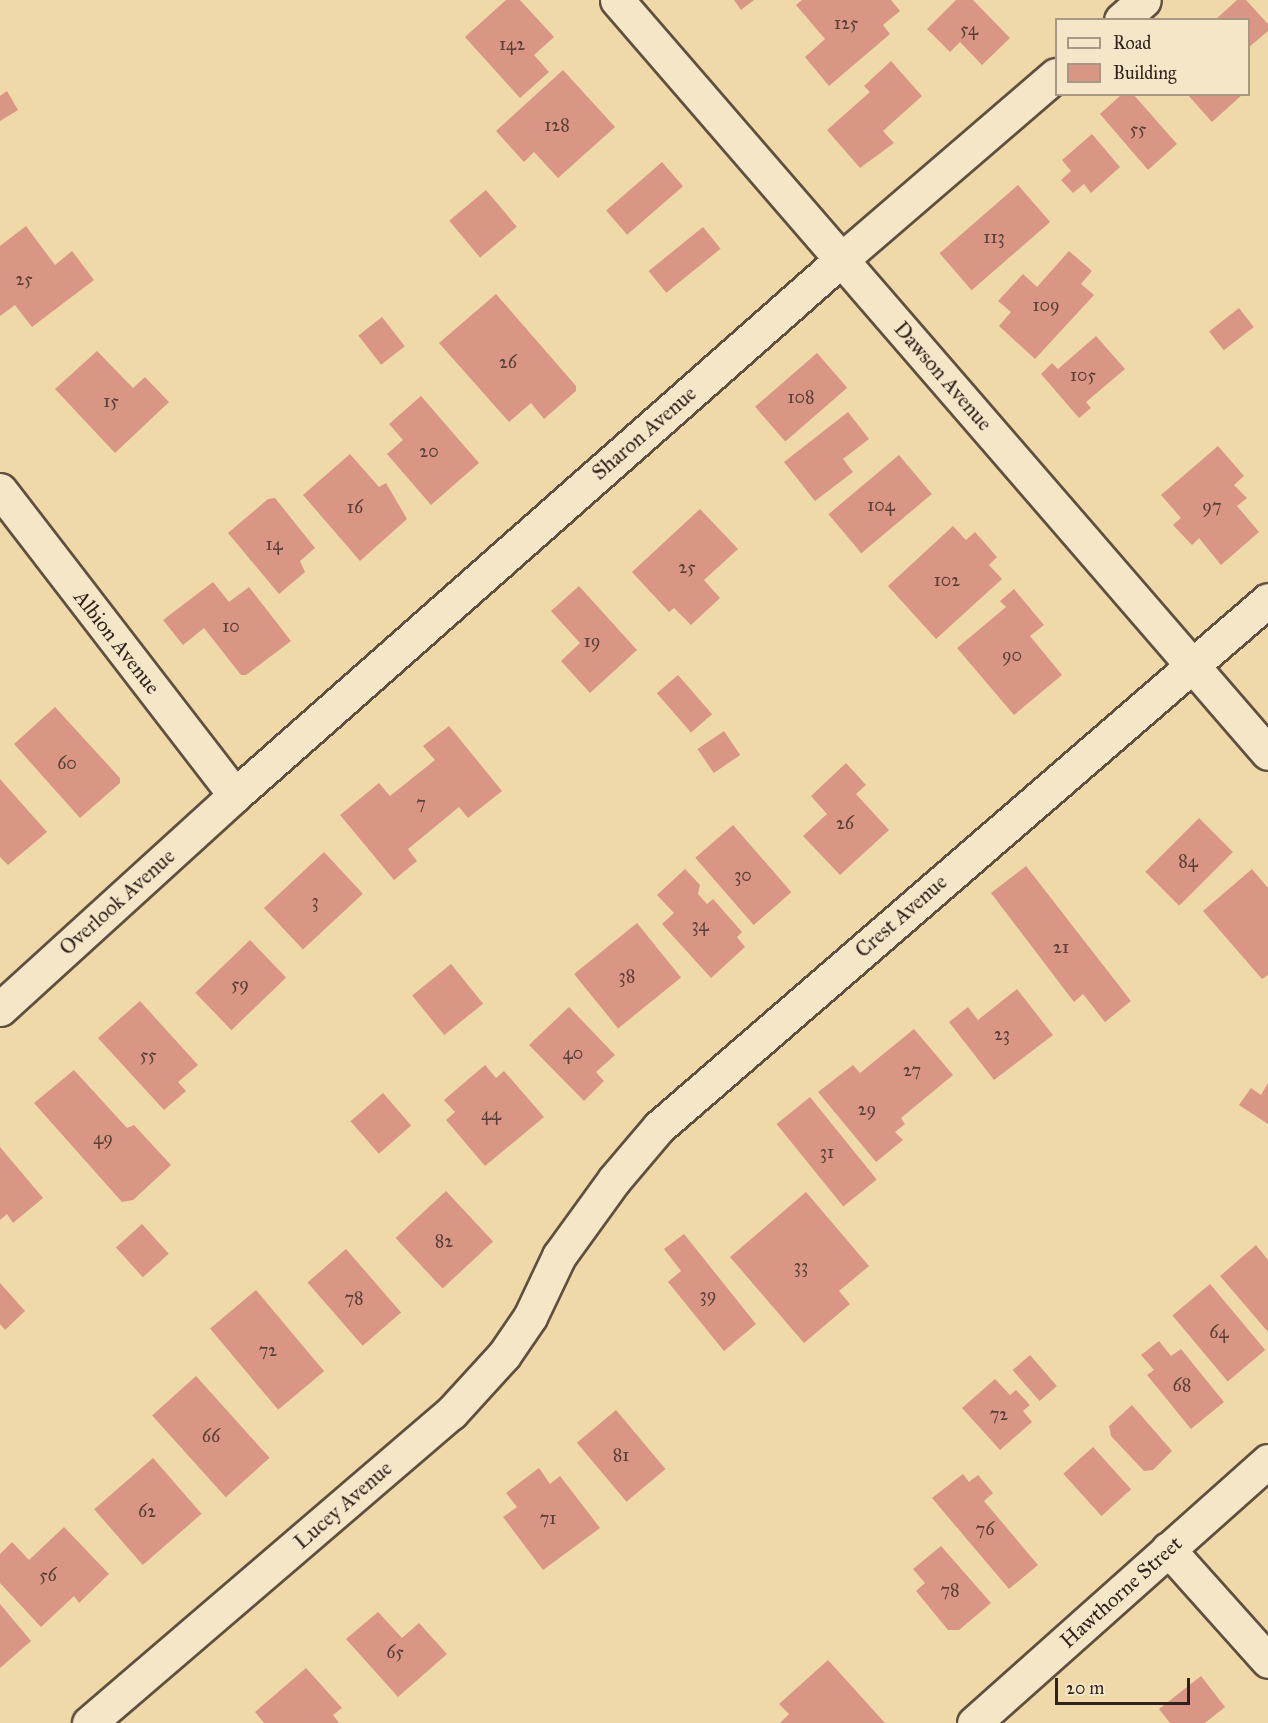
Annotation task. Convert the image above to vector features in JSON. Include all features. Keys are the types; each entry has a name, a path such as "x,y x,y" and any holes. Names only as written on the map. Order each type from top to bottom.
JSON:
{"street":[{"name":"Dawson Avenue","path":"617,0 1268,753"},
{"path":"1123,18 1144,0"},
{"name":"Sharon Avenue","path":"235,795 842,259 1055,76"},
{"name":"Albion Avenue","path":"0,490 235,795"},
{"name":"Crest Avenue","path":"560,1256 614,1180 659,1128 1268,600"},
{"name":"Overlook Avenue","path":"0,1009 235,795"},
{"name":"Lucey Avenue","path":"89,1723 451,1413 504,1355 530,1317 560,1256"},
{"name":"Hawthorne Street","path":"974,1723 1268,1461"},
{"path":"1168,1549 1268,1661"}],"building":[{"path":"506,0 520,0 554,37 534,55 549,72 520,98 465,37"},
{"path":"734,0 754,0 741,10"},
{"path":"802,0 891,0 900,11 883,25 890,34 829,86 805,57 825,39 796,5"},
{"path":"956,0 973,0 1010,38 982,65 960,42 950,52 927,29"},
{"path":"1237,0 1246,0 1268,24 1268,31 1250,46 1250,18 1217,18"},
{"path":"891,61 922,96 883,131 894,143 860,168 827,130 870,92 864,86"},
{"path":"563,70 615,127 558,178 534,152 524,162 496,131"},
{"path":"7,91 18,110 0,121 0,96"},
{"path":"1120,96 1135,96 1177,144 1148,170 1100,114"},
{"path":"1189,96 1241,96 1212,122"},
{"path":"1092,134 1120,167 1091,193 1084,184 1073,193 1061,180 1071,171 1062,160"},
{"path":"662,162 683,186 627,235 606,211"},
{"path":"1018,185 1050,222 972,290 940,253"},
{"path":"486,190 517,227 480,258 449,221"},
{"path":"26,226 55,265 72,251 94,280 32,327 15,305 0,316 0,246"},
{"path":"703,227 721,249 666,293 649,271"},
{"path":"1069,251 1092,271 1081,284 1094,295 1035,359 999,326 1011,312 998,301 1023,274 1037,287"},
{"path":"496,294 576,386 576,391 544,419 531,403 509,422 439,343"},
{"path":"1239,308 1254,327 1224,350 1209,331"},
{"path":"382,317 405,346 381,365 358,335"},
{"path":"1096,336 1125,369 1086,402 1091,408 1079,418 1041,374 1052,363 1058,369"},
{"path":"97,351 133,388 145,377 169,402 115,453 55,389"},
{"path":"817,353 847,388 785,442 755,407"},
{"path":"421,396 479,463 431,505 387,454 403,440 389,424"},
{"path":"848,412 869,439 843,459 853,472 815,501 784,462"},
{"path":"1218,446 1244,476 1234,485 1247,498 1237,506 1259,532 1221,565 1199,538 1192,545 1173,525 1181,518 1161,495"},
{"path":"350,454 379,487 386,483 407,519 360,561 303,495"},
{"path":"899,455 932,494 861,553 829,514"},
{"path":"275,498 315,548 300,561 305,572 279,594 228,533 268,499"},
{"path":"700,509 738,549 704,580 720,598 691,625 674,608 669,612 632,572"},
{"path":"953,526 966,540 975,532 997,557 989,565 1002,579 936,639 888,586"},
{"path":"213,582 229,602 249,587 291,641 246,675 241,675 204,628 183,645 163,620"},
{"path":"579,586 637,650 590,693 561,661 580,643 551,611"},
{"path":"1014,589 1044,625 1030,636 1062,675 1014,715 957,648 1006,607 1000,601"},
{"path":"678,675 712,714 691,733 657,693"},
{"path":"55,707 120,778 120,783 80,818 14,744"},
{"path":"449,726 502,791 468,818 459,807 408,849 417,861 394,880 340,815 379,783 390,796 435,760 423,746"},
{"path":"724,731 740,755 714,773 697,749"},
{"path":"846,763 866,785 856,794 889,830 840,875 803,836 827,814 811,796"},
{"path":"0,779 47,832 8,865 0,857"},
{"path":"1199,818 1233,852 1179,906 1145,872"},
{"path":"733,825 791,892 754,925 695,858"},
{"path":"324,852 363,894 303,950 264,908"},
{"path":"1026,866 1131,1001 1105,1022 1083,994 1074,1002 991,893"},
{"path":"685,869 700,885 698,894 707,904 713,899 742,932 737,937 745,947 711,978 662,924 674,913 657,895"},
{"path":"1252,869 1268,888 1268,975 1262,979 1203,911"},
{"path":"637,923 681,977 618,1028 574,974"},
{"path":"250,940 286,977 231,1030 195,993"},
{"path":"451,964 483,1004 444,1035 412,995"},
{"path":"1017,989 1053,1035 994,1080 949,1022 968,1007 978,1020"},
{"path":"140,1001 198,1065 178,1082 186,1091 164,1110 98,1038"},
{"path":"569,1007 615,1055 596,1072 604,1081 584,1101 529,1045"},
{"path":"914,1029 953,1075 901,1118 905,1124 895,1132 903,1140 876,1162 818,1092 853,1065 860,1073"},
{"path":"485,1065 496,1078 504,1071 544,1117 485,1166 446,1120 455,1112 444,1100"},
{"path":"74,1070 127,1128 134,1125 171,1165 133,1200 122,1202 34,1103"},
{"path":"1268,1083 1268,1124 1239,1105 1251,1088 1261,1095"},
{"path":"383,1093 411,1125 379,1154 351,1121"},
{"path":"810,1097 877,1179 843,1206 777,1124"},
{"path":"0,1147 43,1198 13,1223 7,1214 0,1220"},
{"path":"446,1191 493,1241 443,1289 396,1238"},
{"path":"806,1192 869,1266 839,1291 850,1304 804,1343 730,1257"},
{"path":"142,1224 169,1254 143,1277 116,1247"},
{"path":"684,1234 756,1324 724,1351 668,1282 681,1271 664,1249"},
{"path":"1256,1245 1268,1260 1268,1332 1220,1276"},
{"path":"346,1249 401,1312 363,1346 308,1282"},
{"path":"0,1283 25,1311 5,1330 0,1324"},
{"path":"1210,1284 1265,1350 1228,1381 1172,1315"},
{"path":"256,1290 324,1371 278,1410 210,1329"},
{"path":"1159,1341 1171,1356 1181,1349 1224,1402 1191,1429 1147,1375 1154,1370 1141,1355"},
{"path":"1030,1355 1057,1386 1040,1401 1013,1370"},
{"path":"196,1376 270,1458 226,1497 152,1415"},
{"path":"995,1379 1010,1395 1016,1390 1030,1405 1023,1411 1032,1422 1000,1450 962,1408"},
{"path":"1132,1405 1172,1451 1153,1470 1144,1471 1111,1436 1109,1426"},
{"path":"616,1410 665,1469 626,1502 577,1443"},
{"path":"1093,1447 1131,1489 1101,1516 1063,1474"},
{"path":"153,1458 202,1514 143,1565 94,1509"},
{"path":"539,1468 550,1484 560,1476 600,1528 543,1570 503,1517 517,1507 506,1493"},
{"path":"963,1474 969,1482 978,1475 993,1493 984,1501 1038,1565 1009,1589 932,1498"},
{"path":"64,1527 109,1574 79,1603 74,1596 41,1627 0,1583 0,1554 12,1542 29,1560"},
{"path":"941,1546 991,1603 959,1630 948,1630 916,1591 925,1583 913,1569"},
{"path":"0,1604 31,1641 0,1668"},
{"path":"378,1612 402,1638 419,1623 447,1654 398,1697 346,1639"},
{"path":"828,1660 885,1723 780,1723 789,1714 779,1704"},
{"path":"306,1668 342,1708 333,1715 339,1723 264,1723 255,1712"},
{"path":"1201,1676 1225,1707 1205,1723 1170,1723 1159,1709"}]}
